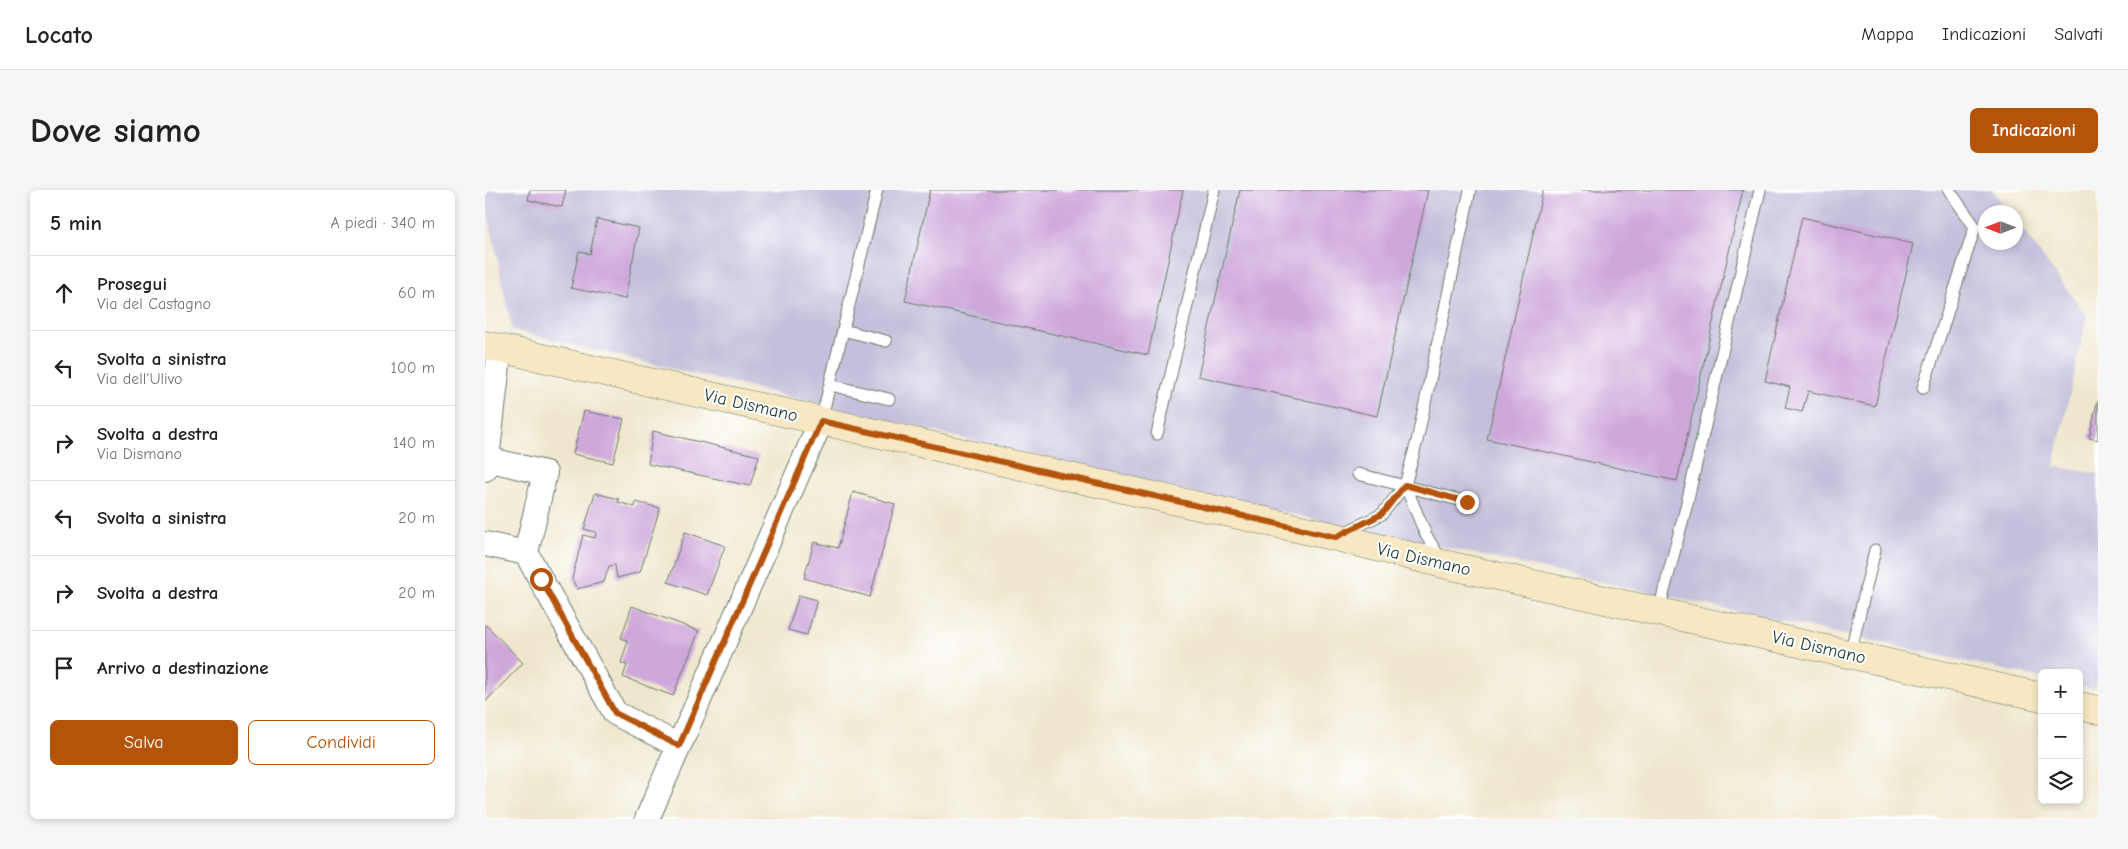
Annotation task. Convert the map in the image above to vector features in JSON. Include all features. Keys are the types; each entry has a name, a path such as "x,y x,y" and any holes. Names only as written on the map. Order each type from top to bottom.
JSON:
{"main road":[{"name":"Via Dismano","path":"492,347 1336,537 1443,564 1659,610 2038,696"},
{"path":"2083,707 2098,710"}],"street":[{"path":"492,347 486,464 545,473 526,553 615,713 679,746"},
{"path":"647,819 821,421"},
{"path":"485,544 526,553"}],"lane":[{"path":"821,421 877,190"},
{"path":"1157,434 1214,190"},
{"path":"1336,537 1382,514 1405,485 1419,431 1470,190"},
{"path":"1659,610 1686,507 1760,190"},
{"path":"1923,388 1975,227 1949,190"},
{"path":"843,330 887,341"},
{"path":"830,385 889,399"},
{"path":"1358,474 1467,502"},
{"path":"1405,485 1426,535 1443,564"},
{"path":"1850,654 1875,550"}],"shaded area":[{"path":"485,190 1992,190 2004,205 1978,205 1978,250 2023,250 2023,230 2087,316 2054,466 2098,474 2098,671 2095,689 2083,687 2083,669 2038,669 2038,677 1140,481 512,330 485,199"}],"building":[{"path":"530,190 566,190 562,207 528,200"},
{"path":"930,190 1183,190 1148,355 905,301"},
{"path":"1240,190 1428,190 1377,416 1198,376"},
{"path":"1543,190 1743,190 1677,481 1487,439"},
{"path":"1802,217 1913,244 1875,406 1808,391 1802,412 1785,408 1790,387 1765,381"},
{"path":"597,219 639,228 625,299 571,288 579,251 590,254"},
{"path":"2098,402 2098,440 2089,438"},
{"path":"584,411 624,419 613,463 573,454"},
{"path":"653,431 759,456 750,486 648,464"},
{"path":"853,492 895,504 870,597 804,578 814,542 838,548"},
{"path":"595,493 619,499 618,502 635,507 636,502 660,508 640,572 617,578 615,565 609,566 604,582 577,589 572,579 583,535 595,538 596,532 584,529"},
{"path":"685,532 725,546 707,595 668,582"},
{"path":"799,595 817,600 807,635 788,630"},
{"path":"632,606 699,631 673,696 623,677 627,665 621,663 628,641 621,638"},
{"path":"485,626 523,663 485,702"}],"route":[{"path":"541,579 615,713 679,746 821,421 1336,537 1382,514 1405,485 1467,502"}]}
